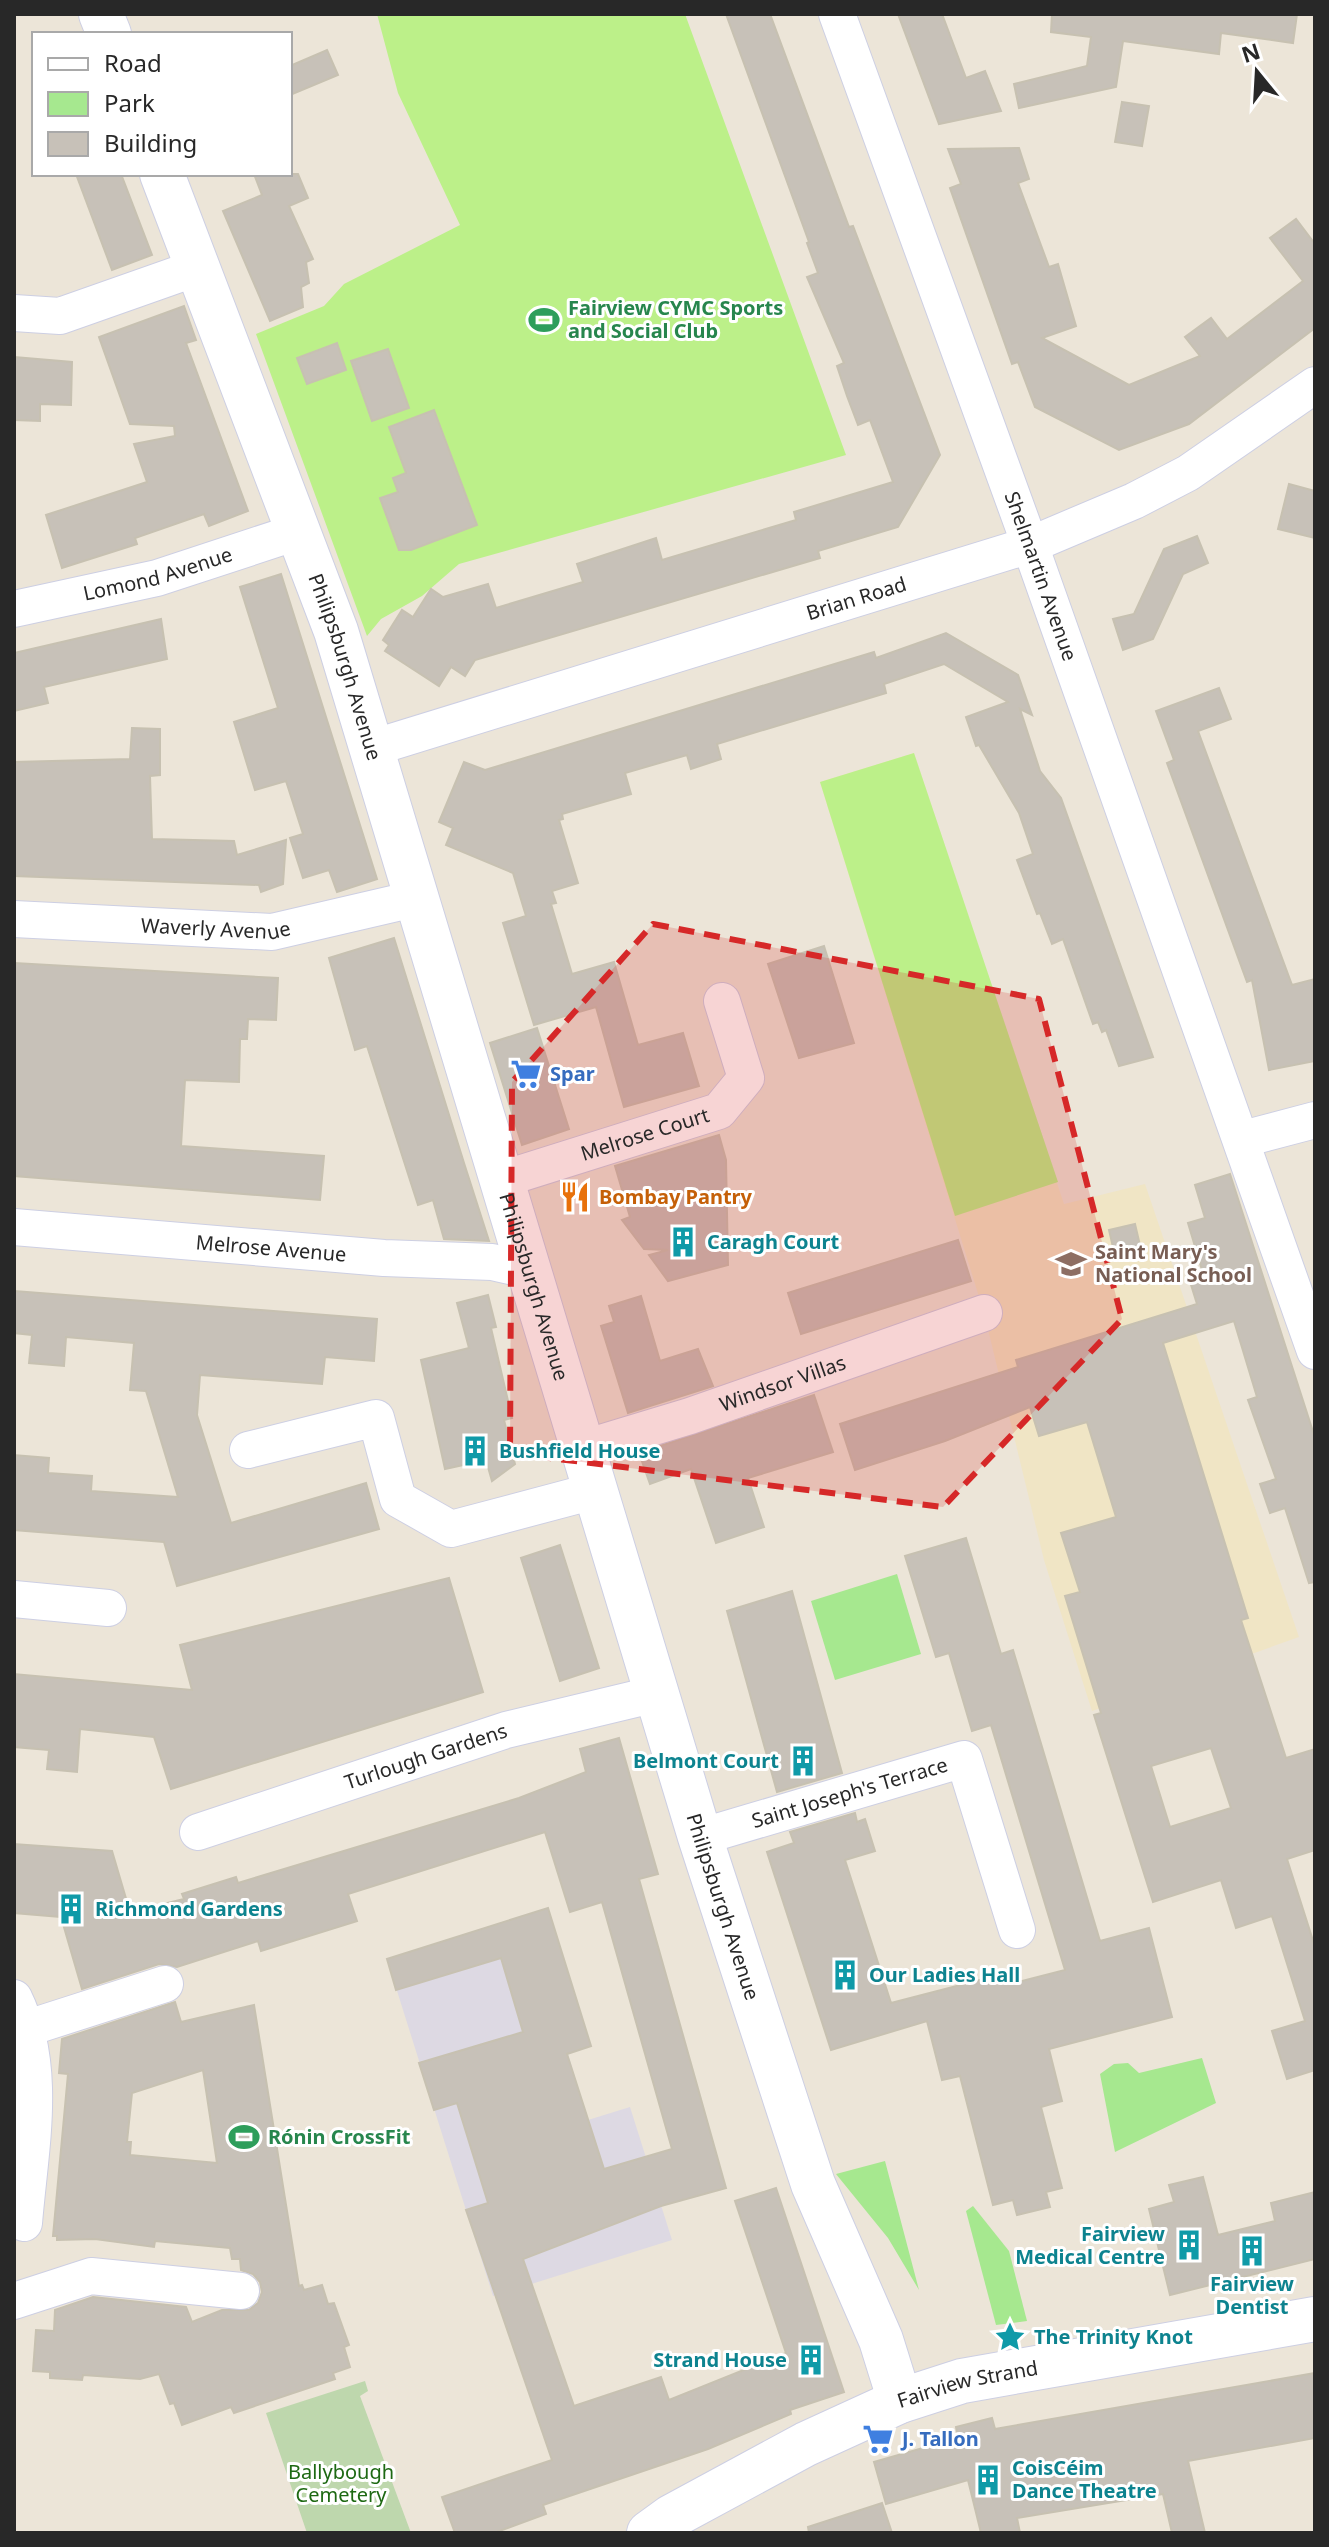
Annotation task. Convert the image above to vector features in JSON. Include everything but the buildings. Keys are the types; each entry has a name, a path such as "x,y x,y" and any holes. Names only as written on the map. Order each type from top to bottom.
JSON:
{"street":[{"name":"Shelmartin Avenue","path":"837,14 1243,1139 1315,1351"},
{"name":"Philipsburgh Avenue","path":"163,176 336,631 414,899 700,1837 813,2184 881,2340 900,2401"},
{"path":"14,313 60,316 199,267"},
{"name":"Brian Road","path":"369,749 1030,545 1134,501 1188,473 1315,385"},
{"name":"Lomond Avenue","path":"14,609 157,578 300,531"},
{"name":"Waverly Avenue","path":"14,919 272,932 414,899"},
{"name":"Melrose Court","path":"500,1180 719,1111 746,1078 722,1001"},
{"path":"1243,1139 1315,1120"},
{"name":"Melrose Avenue","path":"14,1227 384,1258 492,1262 527,1270"},
{"name":"Windsor Villas","path":"581,1449 690,1416 984,1313"},
{"path":"248,1450 376,1418 398,1499 451,1529 594,1491"},
{"path":"14,1599 108,1608"},
{"name":"Turlough Gardens","path":"198,1832 506,1730 656,1694"},
{"name":"Saint Joseph's Terrace","path":"700,1837 964,1759 1017,1930"},
{"path":"24,2223 35,2081 21,2013 165,1984"},
{"path":"14,2301 91,2276 241,2291"},
{"name":"Fairview Strand","path":"649,2533 671,2517 806,2444 900,2401 962,2381 1315,2319"}],"highlighted area":[{"path":"653,924 1039,999 1122,1319 943,1507 510,1453 512,1082"}],"shaded area":[{"name":"Saint Mary's National School","path":"914,753 1064,1204 1145,1184 1299,1637 1092,1711 1044,1560 984,1313 820,782"},
{"path":"531,1913 549,1971 566,1966 591,2046 568,2054 588,2120 630,2107 672,2240 493,2296 387,1959"}],"green space":[{"name":"Fairview CYMC Sports and Social Club","path":"377,14 685,14 846,455 459,564 422,596 381,619 367,636 256,334 324,306 344,284 460,225 398,93"},
{"path":"914,753 1058,1182 955,1216 820,782"},
{"path":"897,1574 921,1654 835,1680 811,1601"},
{"path":"1202,2058 1216,2103 1115,2152 1100,2074 1114,2064 1128,2063 1139,2073"},
{"path":"885,2161 919,2290 888,2238 836,2174"},
{"path":"973,2206 1009,2251 1027,2321 996,2325 966,2211"},
{"name":"Ballybough Cemetery","path":"365,2381 368,2391 360,2396 411,2533 307,2533 266,2413"}],"place":[{"name":"Fairview CYMC Sports and Social Club","path":"544,320"},
{"name":"Spar","path":"526,1074"},
{"name":"Bombay Pantry","path":"575,1197"},
{"name":"Caragh Court","path":"683,1242"},
{"name":"Saint Mary's National School","path":"1071,1264"},
{"name":"Bushfield House","path":"475,1451"},
{"name":"Belmont Court","path":"803,1761"},
{"name":"Richmond Gardens","path":"71,1909"},
{"name":"Our Ladies Hall","path":"845,1975"},
{"name":"Rónin CrossFit","path":"244,2137"},
{"name":"Fairview Medical Centre","path":"1189,2245"},
{"name":"Fairview Dentist","path":"1252,2251"},
{"name":"The Trinity Knot","path":"1010,2337"},
{"name":"Strand House","path":"811,2360"},
{"name":"J. Tallon","path":"878,2439"},
{"name":"CoisCéim Dance Theatre","path":"988,2480"}]}
